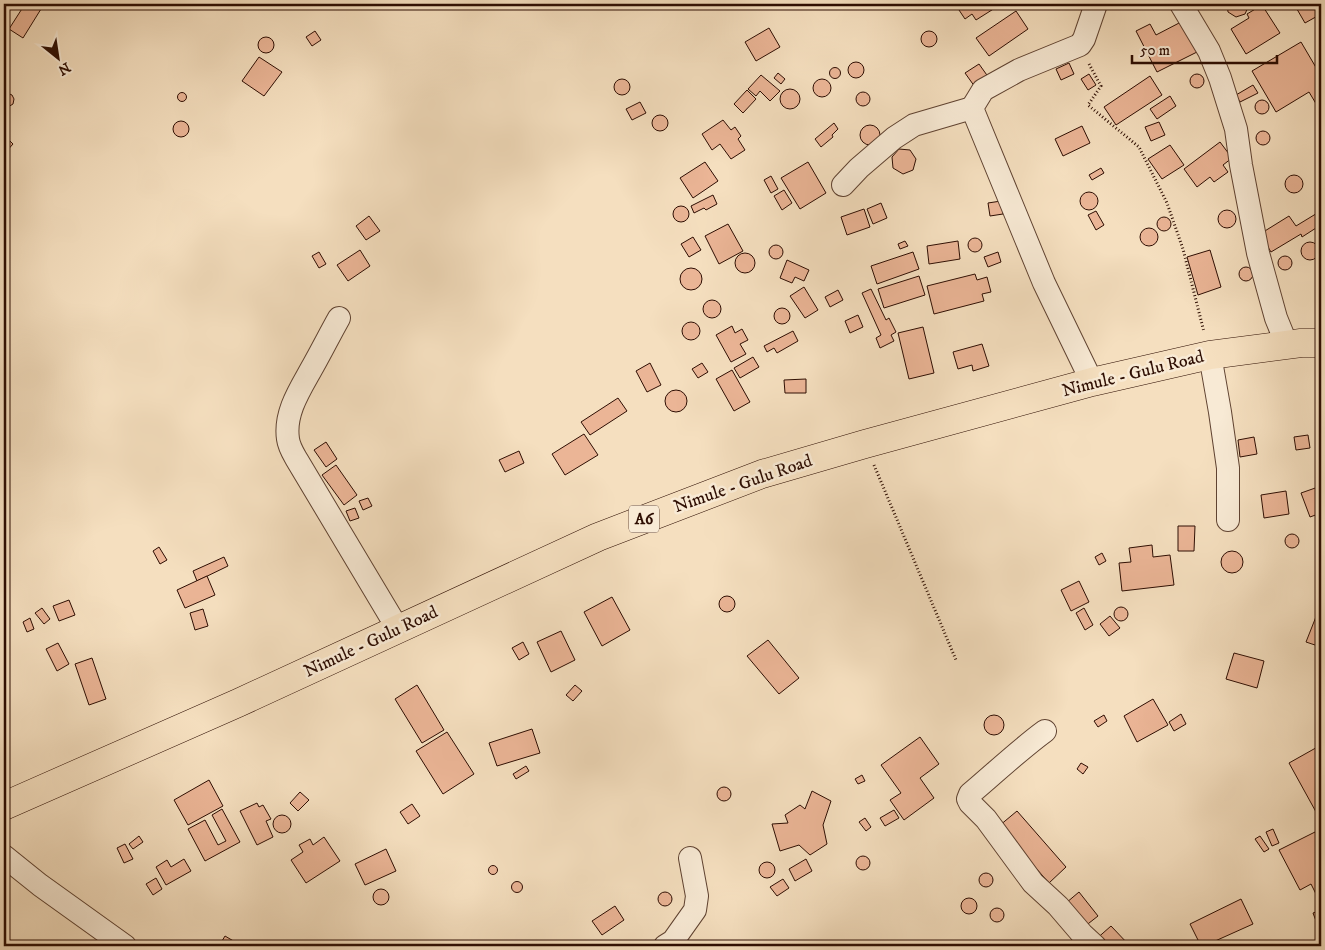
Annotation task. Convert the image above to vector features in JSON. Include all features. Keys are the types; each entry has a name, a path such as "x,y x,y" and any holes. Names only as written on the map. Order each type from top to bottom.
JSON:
{"main road":[{"name":"Nimule - Gulu Road","path":"4,806 238,703 598,537 762,474 1092,382 1210,355 1301,343 1321,343"}],"street":[{"path":"843,185 858,168 894,138 914,125 972,108 983,90 1019,70 1080,45 1084,39 1096,4"},
{"path":"1181,4 1209,52 1220,78 1236,129 1258,253 1276,318 1287,345"},
{"path":"972,108 1044,283 1092,382"},
{"path":"339,318 295,399 290,415 288,439 291,450 398,629"},
{"path":"1210,355 1228,468 1228,520"},
{"path":"1045,731 1025,746 970,794 968,798 970,803 986,819 1023,867 1033,883 1058,906 1095,946"},
{"path":"4,856 40,885 125,946"},
{"path":"665,946 673,941 696,910 697,896 690,858"}],"path":[{"path":"1080,45 1101,86 1088,105 1139,148 1167,203 1183,250 1210,355"},
{"path":"865,444 956,660"}],"building":[{"path":"25,4 33,4 41,9 23,38 9,29"},
{"path":"955,4 992,4 995,8 976,20 972,14 965,19"},
{"path":"1227,4 1249,5 1245,14 1236,17 1228,12"},
{"path":"1294,4 1321,4 1321,14 1305,23"},
{"path":"1262,5 1280,33 1246,54 1231,29 1249,18 1247,14"},
{"path":"1016,11 1028,29 989,56 976,38"},
{"path":"1181,22 1197,52 1157,72 1136,31 1150,24 1156,35"},
{"path":"769,28 780,47 756,61 745,42"},
{"path":"315,31 321,40 312,46 306,37"},
{"path":"926,31 932,31 937,36 935,45 926,47 921,42 921,36"},
{"path":"266,37 272,39 274,45 272,51 266,53 260,51 258,45 260,39"},
{"path":"1301,42 1321,76 1321,112 1309,92 1276,112 1252,71"},
{"path":"259,57 282,72 264,96 242,81"},
{"path":"856,62 862,64 864,70 862,76 856,78 850,76 848,70 850,64"},
{"path":"1069,63 1074,74 1061,80 1056,69"},
{"path":"979,64 989,78 975,87 965,73"},
{"path":"835,67 841,73 835,79 829,73"},
{"path":"778,73 785,79 781,84 774,78"},
{"path":"1089,74 1096,85 1088,90 1081,79"},
{"path":"1197,74 1202,76 1204,81 1202,86 1197,88 1192,86 1190,81 1192,76"},
{"path":"761,75 780,91 770,101 760,91 756,96 748,89"},
{"path":"1150,76 1162,95 1116,125 1104,107"},
{"path":"622,79 630,87 622,95 614,87"},
{"path":"822,79 828,82 831,88 828,94 822,97 816,94 813,88 816,82"},
{"path":"1253,85 1258,93 1240,102 1236,95"},
{"path":"790,89 797,92 800,99 797,106 790,109 783,106 780,99 783,92"},
{"path":"747,90 756,99 743,113 734,104"},
{"path":"860,92 866,92 870,99 866,106 860,106 856,102 856,96"},
{"path":"7,93 12,95 14,99 13,104 8,107 4,105 4,95"},
{"path":"182,93 186,97 182,101 178,97"},
{"path":"1170,96 1176,106 1157,119 1150,109"},
{"path":"1259,100 1265,100 1269,107 1265,114 1259,114 1255,110 1255,104"},
{"path":"640,102 646,113 632,120 626,109"},
{"path":"657,115 663,115 668,120 666,129 657,131 652,126 652,120"},
{"path":"723,120 731,130 735,127 741,136 738,139 745,150 731,159 720,144 712,150 702,134"},
{"path":"178,121 184,121 189,126 187,135 178,137 173,132 173,126"},
{"path":"1159,122 1165,135 1151,141 1145,127"},
{"path":"834,123 838,129 832,135 833,137 821,147 815,139"},
{"path":"866,125 874,125 880,131 880,139 874,145 866,145 860,139 860,131"},
{"path":"1082,126 1090,143 1063,156 1055,139"},
{"path":"1260,131 1266,131 1270,138 1266,145 1260,145 1256,141 1256,135"},
{"path":"6,137 13,144 4,154 4,139"},
{"path":"1220,142 1232,158 1223,165 1228,172 1214,182 1210,177 1197,187 1184,169"},
{"path":"1170,145 1184,165 1162,179 1148,159"},
{"path":"899,149 910,150 916,159 913,170 903,174 893,168 892,157"},
{"path":"705,162 718,181 693,198 680,178"},
{"path":"808,162 826,193 800,209 781,178"},
{"path":"1101,168 1104,173 1092,180 1089,175"},
{"path":"1294,175 1300,178 1303,184 1300,190 1294,193 1288,190 1285,184 1288,178"},
{"path":"771,176 778,189 771,193 764,180"},
{"path":"784,190 792,203 782,210 774,196"},
{"path":"1089,192 1097,197 1098,201 1093,209 1089,210 1081,205 1080,201 1085,193"},
{"path":"713,195 717,204 706,210 704,208 694,213 691,206"},
{"path":"1001,201 1003,214 990,216 988,203"},
{"path":"881,203 887,218 873,224 867,209"},
{"path":"681,206 689,214 681,222 673,214"},
{"path":"864,209 870,227 847,235 841,217"},
{"path":"1227,210 1233,213 1236,219 1233,225 1227,228 1221,225 1218,219 1221,213"},
{"path":"1096,211 1104,225 1096,230 1088,215"},
{"path":"1319,212 1321,228 1317,230 1316,228 1302,237 1301,234 1271,252 1260,234 1289,216 1296,226"},
{"path":"369,216 380,231 366,240 356,226"},
{"path":"1161,217 1167,217 1171,224 1167,231 1161,231 1157,227 1157,221"},
{"path":"728,224 743,251 719,264 705,236"},
{"path":"1149,228 1155,231 1158,237 1155,243 1149,246 1143,243 1140,237 1143,231"},
{"path":"693,237 701,250 689,257 681,244"},
{"path":"972,238 978,238 982,245 978,252 972,252 968,248 968,242"},
{"path":"905,241 908,246 900,249 898,244"},
{"path":"958,241 960,259 929,264 927,246"},
{"path":"1310,242 1316,245 1319,251 1316,257 1310,260 1304,257 1301,251 1304,245"},
{"path":"773,245 779,245 783,252 779,259 773,259 769,255 769,249"},
{"path":"360,250 370,266 348,281 337,265"},
{"path":"1210,250 1221,287 1198,295 1187,257"},
{"path":"319,252 326,264 319,268 312,256"},
{"path":"913,252 919,269 877,284 871,266"},
{"path":"998,252 1001,262 988,267 984,257"},
{"path":"745,253 752,256 755,263 752,270 745,273 738,270 735,263 738,256"},
{"path":"1282,256 1288,256 1292,263 1288,270 1282,270 1278,266 1278,260"},
{"path":"787,260 809,270 804,281 795,277 792,283 780,278"},
{"path":"1243,267 1249,267 1253,274 1249,281 1243,281 1239,277 1239,271"},
{"path":"691,268 701,275 702,279 695,289 691,290 681,283 680,279 687,269"},
{"path":"975,274 977,280 987,277 991,292 982,294 984,301 934,314 927,286"},
{"path":"919,276 925,295 884,308 878,289"},
{"path":"804,287 818,310 805,318 790,296"},
{"path":"871,289 886,320 889,318 896,332 891,335 894,341 880,348 876,338 881,335 862,293"},
{"path":"838,290 843,300 830,307 825,297"},
{"path":"712,300 718,303 721,309 718,315 712,318 706,315 703,309 706,303"},
{"path":"779,308 785,308 790,313 788,322 779,324 774,319 774,313"},
{"path":"858,315 863,327 850,333 845,321"},
{"path":"691,322 697,325 700,331 697,337 691,340 685,337 682,331 685,325"},
{"path":"732,326 735,333 742,329 748,340 740,344 746,354 731,362 716,335"},
{"path":"923,327 934,373 909,379 898,333"},
{"path":"793,331 798,341 777,353 774,348 767,352 764,346"},
{"path":"982,344 989,366 973,371 972,365 958,369 953,352"},
{"path":"753,357 759,367 740,378 734,368"},
{"path":"650,363 661,385 647,392 636,371"},
{"path":"702,363 708,372 698,378 692,369"},
{"path":"732,370 750,402 734,411 716,379"},
{"path":"806,379 806,393 785,393 784,380"},
{"path":"676,390 684,393 687,401 684,409 676,412 668,409 665,401 668,393"},
{"path":"618,398 627,411 590,435 581,422"},
{"path":"584,434 598,455 565,475 552,454"},
{"path":"1308,435 1310,448 1296,450 1294,437"},
{"path":"1254,437 1257,454 1240,457 1238,440"},
{"path":"326,442 337,459 326,467 314,450"},
{"path":"519,451 524,463 505,472 499,460"},
{"path":"336,465 357,495 344,505 322,475"},
{"path":"1321,486 1321,513 1310,517 1301,493"},
{"path":"1286,491 1289,514 1264,518 1261,495"},
{"path":"368,498 372,506 363,510 359,501"},
{"path":"355,508 359,518 350,521 346,511"},
{"path":"1178,526 1195,526 1194,551 1178,551"},
{"path":"1289,534 1295,534 1299,541 1295,548 1289,548 1285,544 1285,538"},
{"path":"1152,545 1153,557 1170,555 1174,585 1122,591 1119,563 1131,562 1129,548"},
{"path":"159,547 167,560 160,564 153,551"},
{"path":"1232,551 1240,554 1243,562 1240,570 1232,573 1224,570 1221,562 1224,554"},
{"path":"1102,553 1106,561 1099,565 1095,557"},
{"path":"224,557 228,566 197,581 193,571"},
{"path":"207,576 215,595 185,608 177,590"},
{"path":"1079,581 1089,602 1071,611 1061,590"},
{"path":"724,596 730,596 735,601 733,610 724,612 719,607 719,601"},
{"path":"612,597 630,630 602,646 584,612"},
{"path":"69,600 75,615 59,621 53,606"},
{"path":"1321,604 1321,647 1306,642"},
{"path":"1118,607 1124,607 1128,614 1124,621 1118,621 1114,617 1114,611"},
{"path":"42,608 50,619 44,624 35,613"},
{"path":"1084,608 1093,625 1085,630 1076,613"},
{"path":"203,609 208,626 195,630 190,613"},
{"path":"1110,616 1120,628 1109,636 1100,624"},
{"path":"30,618 34,629 27,632 23,622"},
{"path":"561,631 575,660 551,672 537,642"},
{"path":"768,640 799,678 779,694 747,656"},
{"path":"523,642 529,654 519,660 512,648"},
{"path":"58,643 69,664 57,671 46,649"},
{"path":"1234,653 1264,661 1257,688 1226,679"},
{"path":"92,658 106,699 89,705 75,664"},
{"path":"417,685 444,730 422,743 395,699"},
{"path":"575,685 582,691 573,701 566,695"},
{"path":"1153,699 1168,725 1137,742 1124,716"},
{"path":"1181,714 1186,724 1174,731 1169,722"},
{"path":"994,715 1001,718 1004,725 1001,732 994,735 987,732 984,725 987,718"},
{"path":"1104,715 1107,721 1098,727 1094,721"},
{"path":"532,729 540,753 497,766 489,743"},
{"path":"447,732 474,774 443,794 416,751"},
{"path":"920,737 939,764 920,778 934,798 904,820 890,800 901,793 881,765"},
{"path":"1321,745 1321,821 1289,763"},
{"path":"1081,763 1088,767 1083,774 1077,769"},
{"path":"526,766 529,771 516,779 513,774"},
{"path":"862,775 865,781 858,784 855,779"},
{"path":"209,780 223,806 188,825 174,800"},
{"path":"724,787 729,789 731,794 729,799 724,801 719,799 717,794 719,789"},
{"path":"812,791 831,801 823,825 827,844 810,855 799,845 780,851 772,824 788,823 785,815 800,805 805,809"},
{"path":"300,792 309,800 298,811 290,803"},
{"path":"257,803 259,807 263,805 271,819 266,821 273,837 257,845 240,811"},
{"path":"412,804 420,816 408,824 400,812"},
{"path":"222,809 240,842 205,861 188,829 205,820 218,845 226,841 212,815"},
{"path":"894,810 899,818 885,826 880,818"},
{"path":"1017,811 1066,867 1049,883 999,826"},
{"path":"278,815 286,815 291,820 289,831 278,833 273,828 273,820"},
{"path":"865,818 871,827 866,831 859,822"},
{"path":"1273,829 1279,843 1272,846 1266,832"},
{"path":"1315,832 1321,845 1321,897 1318,898 1311,884 1300,890 1279,850"},
{"path":"139,836 143,842 133,849 129,844"},
{"path":"1260,836 1269,849 1264,852 1255,839"},
{"path":"324,837 340,861 306,883 291,860 303,852 299,845 310,839 313,845"},
{"path":"125,844 133,859 124,863 117,848"},
{"path":"386,849 396,871 365,885 355,864"},
{"path":"860,856 866,856 870,863 866,870 860,870 856,866 856,860"},
{"path":"184,859 191,871 166,885 156,867 167,860 171,867"},
{"path":"806,859 812,871 795,881 789,869"},
{"path":"767,862 775,870 767,878 759,870"},
{"path":"493,865 498,870 493,875 488,870"},
{"path":"986,873 991,875 993,880 991,885 986,887 981,885 979,880 981,875"},
{"path":"156,878 162,889 153,895 146,884"},
{"path":"783,879 789,888 777,896 770,887"},
{"path":"515,882 519,882 522,887 521,891 515,892 512,889 512,885"},
{"path":"381,889 389,897 381,905 373,897"},
{"path":"662,892 668,892 672,899 668,906 662,906 658,902 658,896"},
{"path":"1079,892 1098,916 1084,927 1066,903"},
{"path":"969,898 975,900 977,906 975,912 969,914 963,912 961,906 963,900"},
{"path":"1241,899 1253,924 1201,946 1190,924"},
{"path":"615,906 624,920 602,935 592,921"},
{"path":"997,908 1002,910 1004,915 1002,920 997,922 992,920 990,915 992,910"},
{"path":"1321,910 1321,934 1313,913"},
{"path":"1111,926 1130,946 1099,946 1094,941"},
{"path":"225,936 242,946 219,946"}]}
